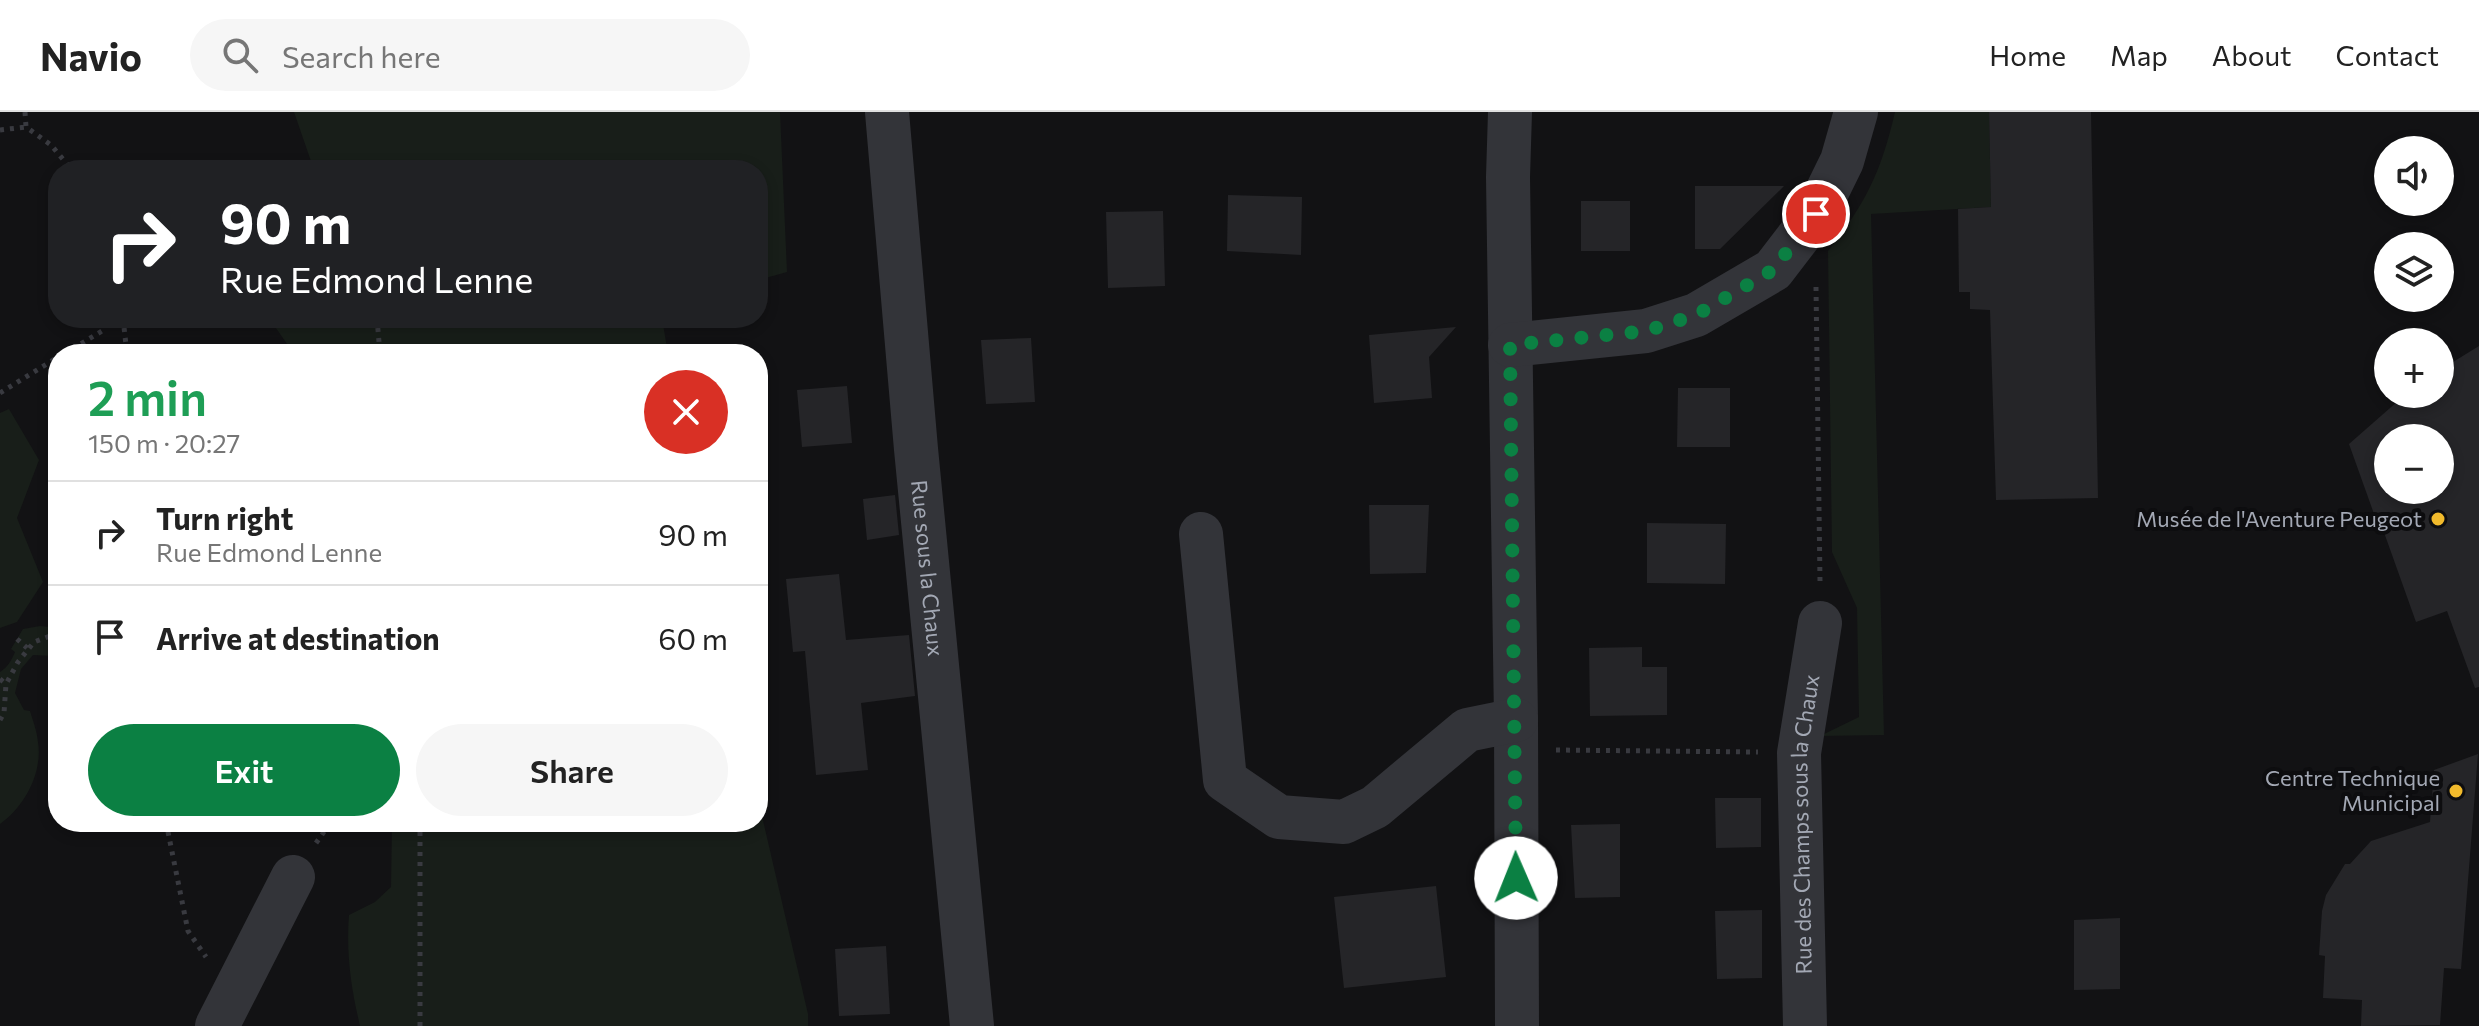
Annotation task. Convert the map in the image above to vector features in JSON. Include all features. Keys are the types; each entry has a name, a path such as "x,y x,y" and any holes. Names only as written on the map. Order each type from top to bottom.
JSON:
{"street":[{"name":"Rue sous la Chaux","path":"887,112 972,1026"},
{"path":"1510,112 1517,1026"},
{"path":"1510,345 1646,331 1696,315 1773,270 1816,214 1842,161 1856,112"},
{"path":"1201,534 1225,780 1279,817 1344,822 1375,807 1467,730 1516,734"},
{"name":"Rue des Champs sous la Chaux","path":"1805,1026 1799,753 1820,623"},
{"path":"217,1026 293,877"}],"path":[{"path":"25,112 26,127"},
{"path":"0,130 26,127 51,145 64,160"},
{"path":"1816,214 1820,623"},
{"path":"81,344 102,331"},
{"path":"0,393 48,363"},
{"path":"0,720 4,713 6,684 27,648 48,637"},
{"path":"17,639 27,648"},
{"path":"0,679 6,684"},
{"path":"1516,734 1799,753"},
{"path":"168,832 188,931 199,951 238,988"},
{"path":"420,832 420,1026"}],"shaded area":[{"path":"294,112 780,112 787,272 768,277 768,160 311,160"},
{"path":"1895,112 1989,112 1991,207 1871,214 1884,735 1820,736 1859,717 1857,608 1832,552 1828,251 1853,217 1878,170"},
{"path":"276,328 664,328 666,344 287,344"},
{"path":"9,409 39,460 17,518 43,582 17,622 0,628 0,413"},
{"path":"48,627 48,656 33,655 21,669 15,693 24,710 30,711 34,722 38,766 24,799 0,824 0,672 12,658 15,652 11,649 23,629"},
{"path":"392,832 766,832 808,1014 808,1026 360,1026 350,971 349,915 375,902 391,887"}],"building":[{"path":"1989,112 2091,112 2098,498 1996,500 1990,310 1970,309 1970,292 1959,292 1958,209 1991,207"},
{"path":"1695,186 1784,186 1720,249 1695,249"},
{"path":"1228,195 1302,197 1301,255 1227,251"},
{"path":"1581,201 1630,201 1630,251 1581,251"},
{"path":"1163,211 1165,286 1108,288 1106,212"},
{"path":"1456,327 1429,357 1432,398 1374,403 1369,335"},
{"path":"1031,338 1035,402 986,404 981,340"},
{"name":"Musée de l'Aventure Peugeot","path":"2479,346 2479,687 2475,688 2447,611 2416,622 2349,444 2390,408 2454,408 2454,361"},
{"path":"847,386 852,443 802,447 797,390"},
{"path":"1678,388 1730,388 1730,447 1677,447"},
{"path":"895,495 899,535 867,540 863,499"},
{"path":"1369,505 1429,505 1426,573 1370,574"},
{"path":"1647,523 1726,524 1725,584 1647,583"},
{"path":"839,574 846,640 909,635 915,696 861,703 868,770 816,775 805,651 793,652 786,579"},
{"path":"1642,647 1642,667 1667,667 1667,715 1590,716 1589,648"},
{"path":"2478,754 2461,969 2444,968 2440,1025 2361,1026 2362,1000 2323,998 2325,956 2319,955 2326,895 2345,864 2350,864 2371,841 2430,822 2434,770"},
{"path":"1715,798 1761,798 1761,847 1716,848"},
{"path":"1620,824 1620,897 1575,898 1571,825"},
{"path":"1436,886 1446,977 1344,988 1334,897"},
{"path":"1762,910 1762,978 1717,979 1715,911"},
{"path":"2120,918 2120,989 2074,990 2074,920"},
{"path":"886,946 890,1014 839,1016 835,949"}],"place":[{"name":"Musée de l'Aventure Peugeot","path":"2438,519"},
{"name":"Centre Technique Municipal","path":"2456,791"}],"route":[{"path":"1516,878 1510,345 1646,331 1696,315 1773,270 1816,214"}]}
